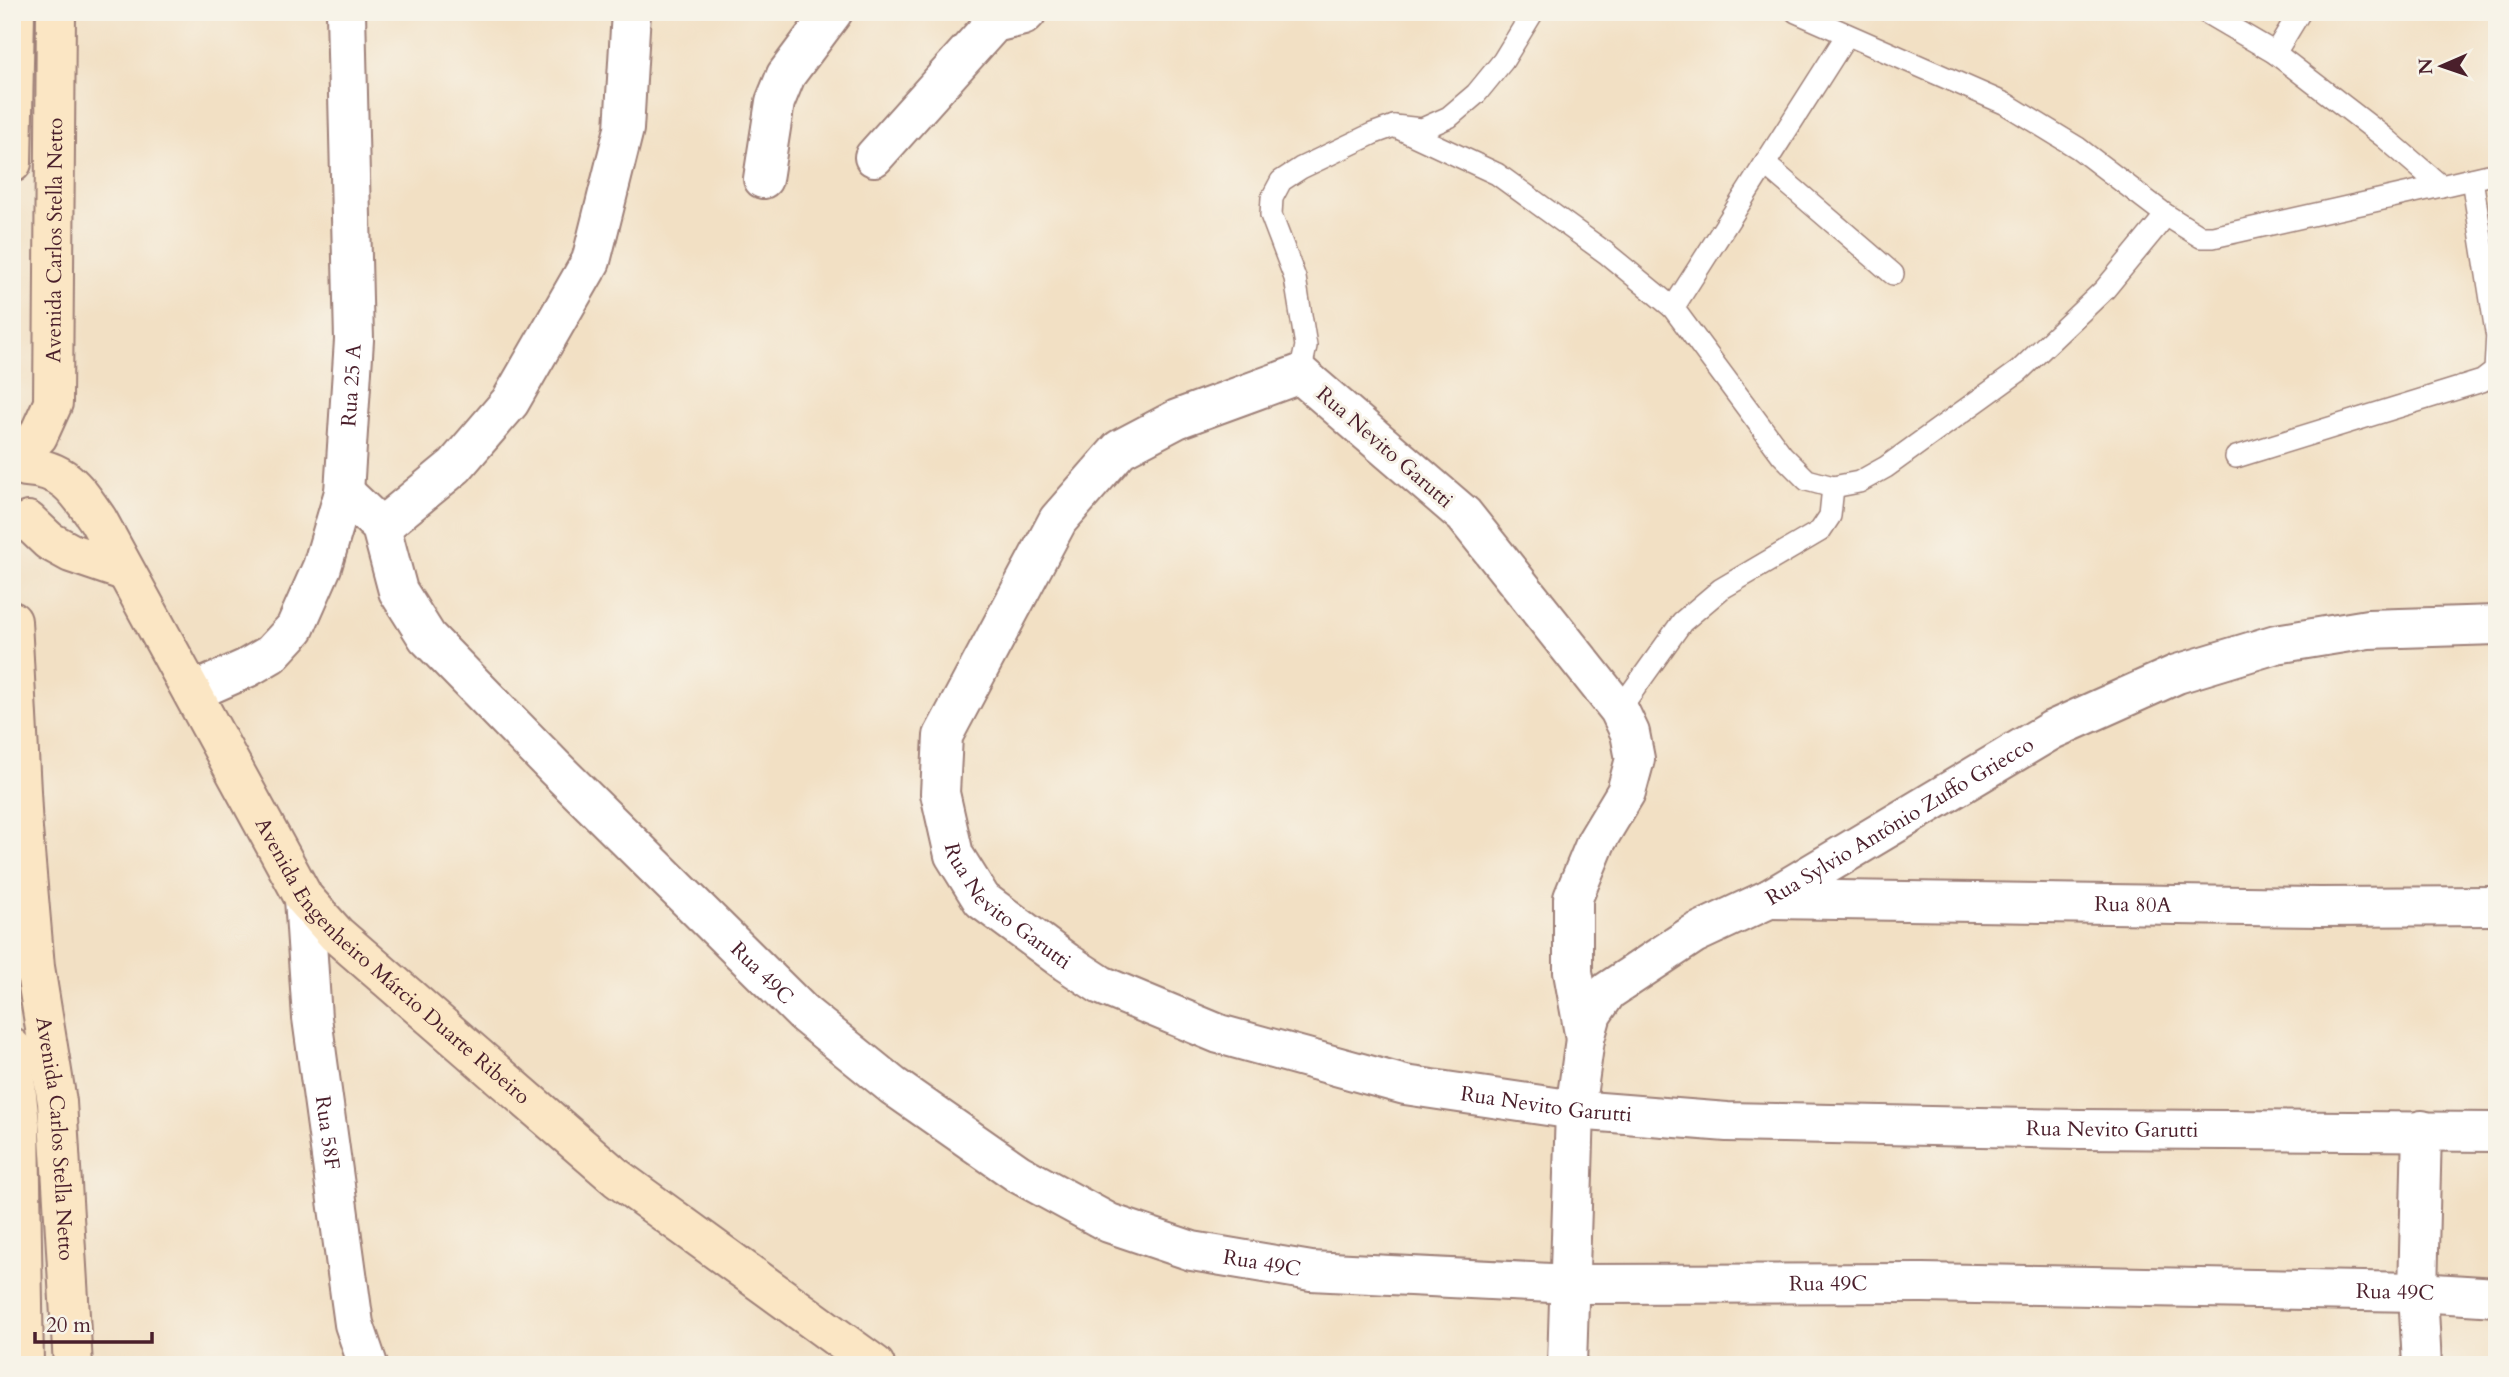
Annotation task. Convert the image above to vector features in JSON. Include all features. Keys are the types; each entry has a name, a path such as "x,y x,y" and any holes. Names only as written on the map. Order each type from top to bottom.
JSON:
{"street":[{"path":"12,163 15,12"},
{"name":"Avenida Carlos Stella Netto","path":"19,459 37,436 52,403 56,12"},
{"name":"Rua 25 A","path":"193,692 271,654 295,628 322,567 344,492 354,340 346,12"},
{"path":"344,492 381,527 455,466 510,402 591,261 624,129 631,12"},
{"path":"763,179 775,102 782,84 833,12"},
{"path":"874,157 998,16"},
{"name":"Rua Nevito Garutti","path":"1585,1039 1573,972 1573,898 1596,842 1626,792 1634,759 1630,733 1619,710 1464,515 1300,374 1177,419 1120,449 1058,520 943,736 940,793 954,855 982,900 1101,985 1219,1034 1405,1085 1575,1110 1755,1122 2080,1129 2497,1132"},
{"path":"19,459 34,493 20,529 71,553 124,570"},
{"name":"Avenida Engenheiro Márcio Duarte Ribeiro","path":"19,459 67,479 98,520 304,898 337,934 617,1178 875,1365"},
{"name":"Rua 49C","path":"381,527 398,591 427,637 555,768 804,1014 892,1086 1019,1174 1109,1223 1192,1251 1311,1271 1571,1284 1923,1283 2418,1292 2497,1297"},
{"name":"Avenida Carlos Stella Netto","path":"12,621 23,829 35,967 57,1102 73,1365"},
{"name":"Rua Sylvio Antônio Zuffo Griecco","path":"1567,1365 1575,1110 1585,1039 1592,1014 1608,991 1694,934 1769,899 2052,730 2177,674 2276,644 2368,629 2497,625"},
{"name":"Rua 58F","path":"304,898 312,1018 352,1311 368,1365"},
{"name":"Rua 80A","path":"1769,899 2320,908 2497,906"},
{"path":"12,1048 20,1124 24,1365"},
{"path":"2422,1130 2418,1292 2422,1365"}],"lane":[{"path":"1300,374 1306,346 1295,278 1270,215 1272,198 1281,181 1360,139 1394,126 1422,129 1449,117 1476,93 1503,61 1533,12"},
{"path":"1796,12 2006,104 2078,148 2166,215 2202,237 2213,237 2497,173"},
{"path":"2205,12 2275,53 2384,137 2441,186"},
{"path":"2275,53 2300,12"},
{"path":"1672,308 1847,35"},
{"path":"1394,126 1497,174 1606,253 1672,308 1782,455 1807,480 1833,487 1858,482 1886,467 2019,371 2105,289 2166,215"},
{"path":"1765,164 1893,274"},
{"path":"2236,457 2482,381 2495,372 2496,332 2472,179"},
{"path":"1619,710 1682,622 1721,589 1820,531 1830,516 1833,487"}]}
